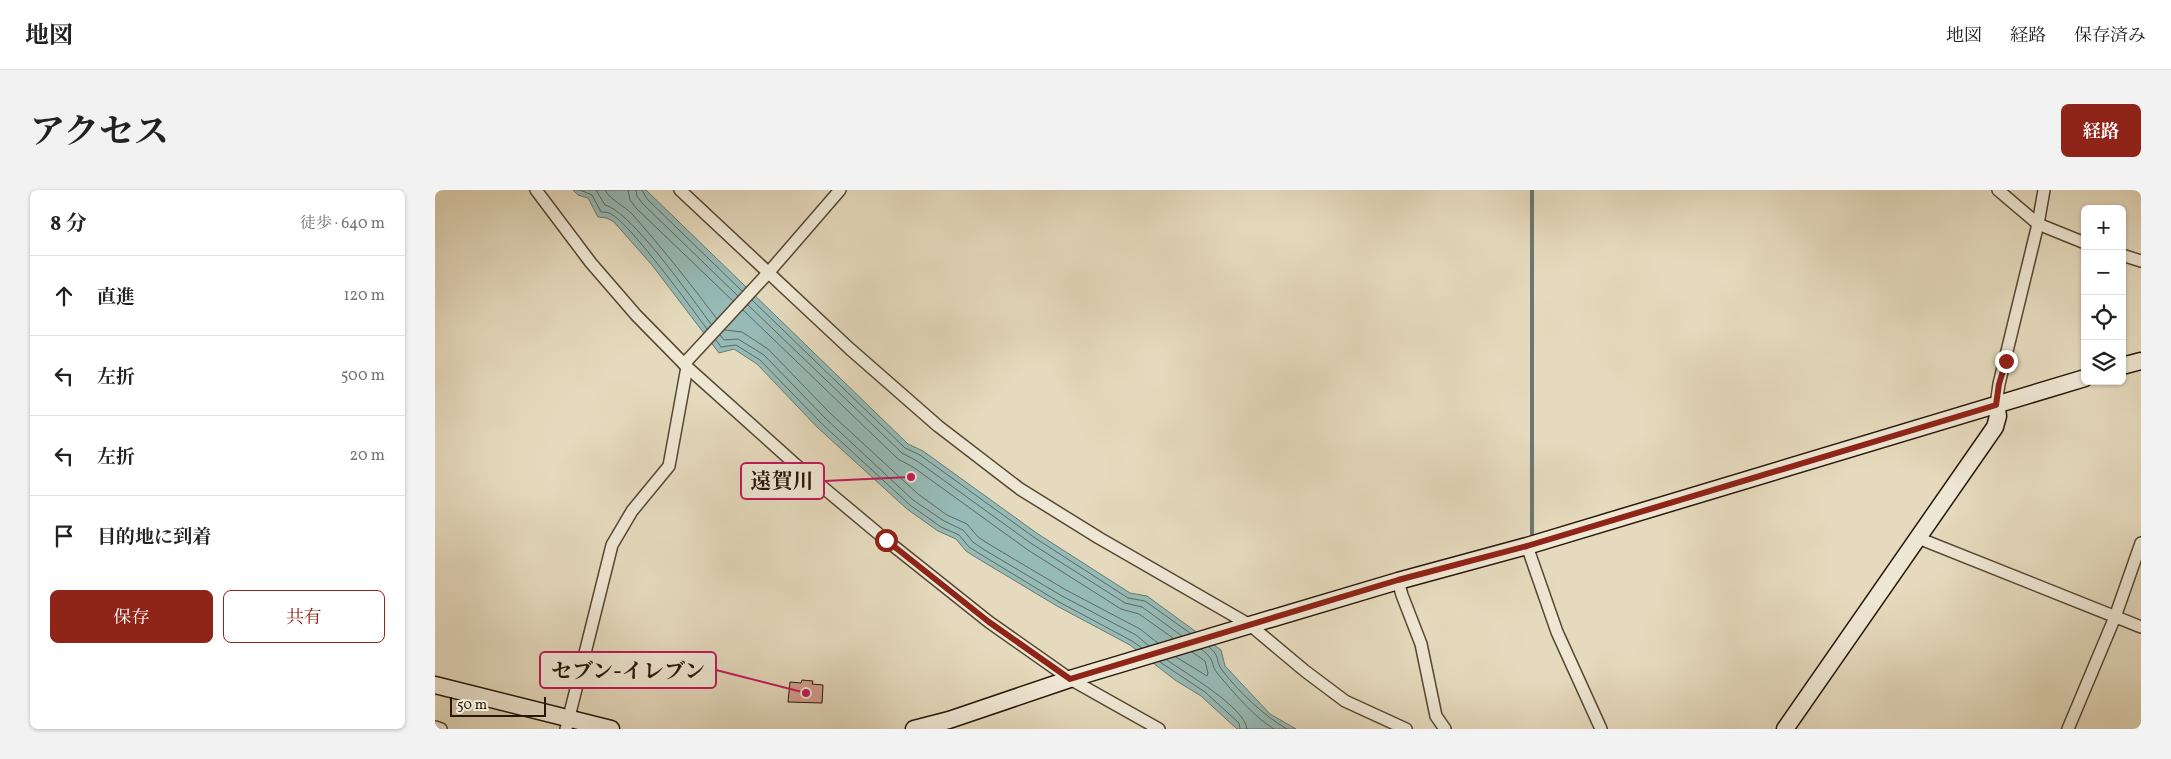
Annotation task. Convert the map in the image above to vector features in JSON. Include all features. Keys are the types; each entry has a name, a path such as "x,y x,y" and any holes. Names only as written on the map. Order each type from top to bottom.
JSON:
{"street":[{"path":"536,190 598,271 636,315 686,364 795,464 989,622 1159,729"},
{"path":"680,190 767,274 850,349 938,426 1020,489 1244,627 1345,701 1406,729"},
{"path":"568,724 612,545 631,512 669,466 686,364 840,190"},
{"path":"1998,190 2038,224 2081,241"},
{"path":"1785,729 1995,427 1998,416 1996,405 1999,384 2038,224 2044,190"},
{"path":"2126,256 2141,261"},
{"path":"2126,365 2141,361"},
{"path":"914,729 949,720 1078,677 1398,580 1527,546 2081,379"},
{"path":"1918,538 2141,627"},
{"path":"2068,729 2115,617 2141,543"},
{"path":"1527,546 1557,632 1601,729"},
{"path":"1398,580 1421,644 1435,716 1445,729"},
{"path":"435,686 568,724 611,729"},
{"path":"435,727 441,729"}],"water":[{"path":"573,190 646,190 908,444 923,451 1038,534 1130,593 1147,596 1221,650 1225,666 1270,714 1296,729 1237,729 1201,696 1175,680 1130,645 1057,606 977,558 966,551 956,539 938,531 907,509 817,427 757,364 734,349 719,353 652,265 614,222 607,218 598,217 588,198 578,195"}],"building":[{"path":"802,680 813,681 812,684 823,685 822,703 788,702 790,682 801,683"}],"waterway":[{"path":"1532,190 1532,534"}],"place":[{"name":"遠賀川","path":"911,477"},
{"name":"セブン-イレブン","path":"806,693"}],"route":[{"path":"886,540 989,622 1070,679 1398,580 1527,546 1996,405 1999,384 2006,361"}]}
